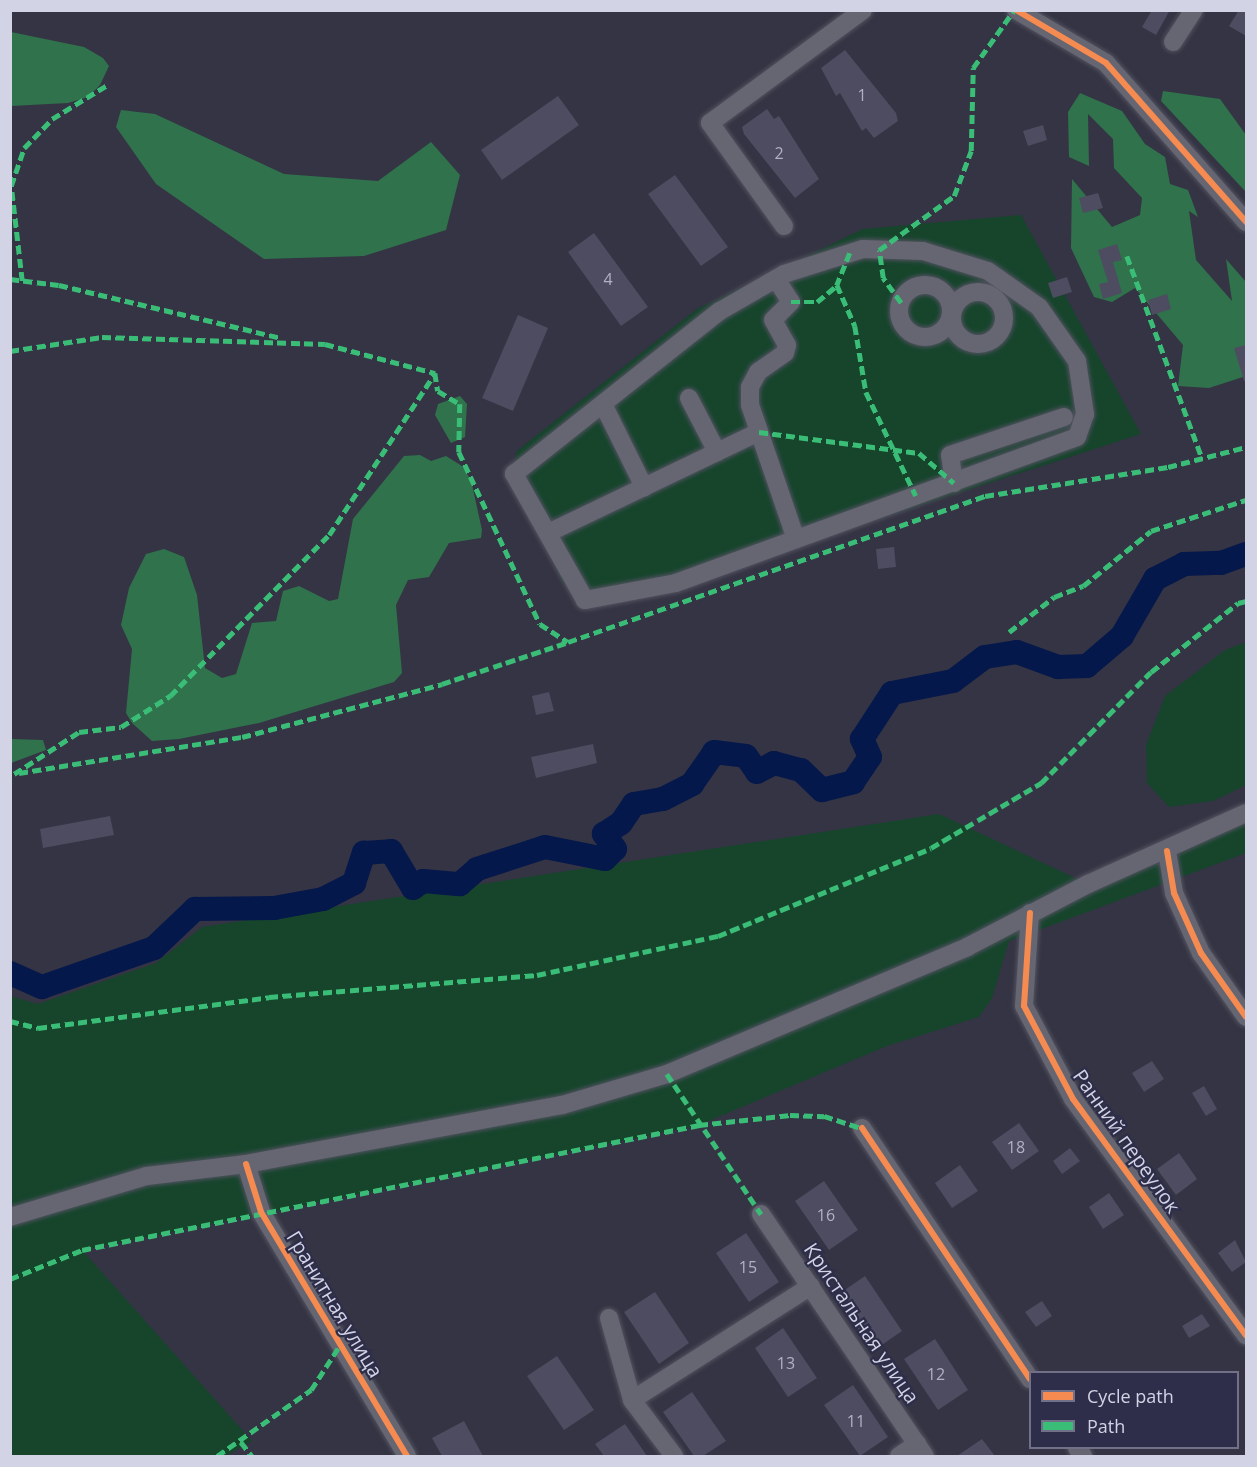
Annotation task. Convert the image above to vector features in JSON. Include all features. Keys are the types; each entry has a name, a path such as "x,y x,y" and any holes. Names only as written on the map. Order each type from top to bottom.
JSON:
{"street":[{"path":"784,226 710,123 863,10"},
{"path":"1016,10 1106,63 1246,222"},
{"path":"1173,42 1194,10"},
{"path":"863,249 923,251 988,271 1039,307 1077,361 1084,414 1077,437 954,483 676,582 585,600 514,474 603,404 720,311 776,279 863,249"},
{"path":"776,279 792,303 773,320 787,345 750,387 759,432 796,539"},
{"path":"689,398 717,452"},
{"path":"603,404 644,487"},
{"path":"954,483 950,455 1064,417"},
{"path":"548,533 759,432"},
{"path":"10,1217 147,1176 246,1164 562,1105 667,1074 967,946 1030,913 1246,813"},
{"path":"1167,851 1174,893 1201,953 1246,1017"},
{"name":"Ранний переулок","path":"1030,913 1024,1006 1073,1099 1246,1335"},
{"path":"862,1128 1029,1378"},
{"name":"Гранитная улица","path":"246,1164 261,1212 407,1456"},
{"name":"Кристальная улица","path":"761,1214 921,1450"},
{"path":"632,1400 811,1286"},
{"path":"609,1318 632,1400 674,1456"},
{"path":"898,1456 921,1450"}],"green space":[{"path":"11,32 84,47 103,58 109,66 100,85 88,97 68,103 11,106"},
{"path":"1163,91 1220,99 1246,135 1246,192 1161,101"},
{"path":"1080,93 1122,111 1145,144 1165,157 1170,184 1188,190 1198,217 1189,211 1196,260 1232,301 1226,259 1246,282 1246,376 1209,388 1178,386 1183,345 1135,288 1112,302 1094,297 1071,248 1072,179 1112,227 1140,215 1142,198 1114,168 1113,139 1088,114 1089,166 1069,157 1068,112"},
{"path":"121,110 155,114 284,174 378,181 431,142 460,175 446,230 364,256 264,259 156,184 116,127"},
{"path":"1021,215 1141,434 752,560 590,593 563,583 510,478 517,451 697,309 863,229"},
{"path":"460,396 467,404 465,437 451,443 435,415 438,404"},
{"path":"420,455 431,461 446,456 462,466 471,480 482,530 481,538 449,543 429,577 408,580 396,605 402,673 394,682 259,723 179,739 152,741 132,723 126,713 132,649 121,625 129,588 146,554 164,549 184,557 197,595 205,668 222,678 236,674 252,623 276,621 283,591 299,586 329,601 338,599 353,519 404,456"},
{"path":"1246,642 1246,785 1213,801 1169,807 1147,783 1146,745 1165,696 1225,650"},
{"path":"11,739 43,740 46,750 11,763"},
{"path":"1246,813 1246,853 1009,941 992,998 979,1017 887,1046 699,1125 82,1250 252,1441 226,1456 11,1456 10,996 38,1004 156,963 202,927 939,814 1088,884"}],"building":[{"path":"1152,10 1170,10 1156,35 1142,27"},
{"path":"1239,10 1246,10 1246,36 1229,26"},
{"path":"845,50 896,113 898,121 874,138 866,128 862,131 840,93 836,96 821,68"},
{"path":"558,96 579,125 502,180 481,150"},
{"path":"767,109 774,119 779,116 819,179 795,198 744,134 742,127"},
{"path":"1043,125 1047,140 1028,146 1023,131"},
{"path":"675,175 728,247 701,266 648,194"},
{"path":"1098,193 1103,208 1083,213 1079,198"},
{"path":"594,233 648,307 621,326 568,252"},
{"path":"1117,244 1122,260 1113,262 1122,293 1103,299 1099,284 1108,282 1098,250"},
{"path":"1067,277 1072,292 1053,298 1048,283"},
{"path":"1167,294 1171,309 1152,315 1148,300"},
{"path":"518,315 548,328 513,411 482,398"},
{"path":"1246,345 1246,381 1244,381 1234,348"},
{"path":"894,547 896,567 878,569 876,549"},
{"path":"549,692 554,711 536,715 532,696"},
{"path":"593,744 597,763 536,778 531,757"},
{"path":"110,816 114,835 43,848 40,829"},
{"path":"1152,1061 1164,1079 1144,1092 1132,1073"},
{"path":"1204,1086 1217,1109 1206,1116 1192,1093"},
{"path":"1019,1123 1039,1151 1012,1170 992,1142"},
{"path":"1070,1148 1080,1161 1062,1174 1053,1161"},
{"path":"1179,1153 1197,1179 1176,1195 1157,1169"},
{"path":"960,1165 978,1191 952,1208 935,1183"},
{"path":"824,1181 858,1230 829,1250 795,1201"},
{"path":"1109,1193 1124,1215 1103,1229 1089,1207"},
{"path":"746,1233 779,1282 749,1302 716,1253"},
{"path":"1235,1240 1246,1262 1232,1272 1218,1253"},
{"path":"865,1276 902,1331 873,1351 836,1296"},
{"path":"655,1292 689,1343 659,1364 624,1312"},
{"path":"1042,1301 1052,1316 1036,1327 1025,1312"},
{"path":"1202,1314 1210,1326 1189,1338 1182,1326"},
{"path":"783,1328 817,1378 788,1397 755,1348"},
{"path":"935,1339 968,1390 938,1410 904,1359"},
{"path":"557,1356 594,1410 564,1430 527,1376"},
{"path":"853,1385 888,1437 860,1456 824,1405"},
{"path":"692,1392 726,1441 703,1456 694,1456 663,1412"},
{"path":"464,1421 483,1456 442,1456 432,1438"},
{"path":"625,1424 647,1456 604,1456 595,1444"},
{"path":"982,1439 995,1456 957,1456"}],"waterway":[{"path":"10,973 42,987 154,948 195,909 274,908 323,899 354,883 364,853 391,851 413,888 423,881 460,884 477,869 545,847 605,859 615,849 604,834 621,823 634,804 663,799 692,784 714,752 746,756 757,772 774,763 801,770 822,790 853,782 870,757 862,739 892,693 953,681 985,657 1017,652 1058,667 1087,666 1122,636 1155,579 1184,564 1221,563 1246,554"}],"marked path":[{"path":"901,303 883,278 879,250 954,196 971,151 973,68 1014,10"},
{"path":"22,281 11,186 24,148 52,119 109,84"},
{"path":"850,253 837,285 855,326 866,392 916,496"},
{"path":"1127,256 1202,458"},
{"path":"10,279 59,285 281,338"},
{"path":"791,302 817,302 837,285"},
{"path":"10,351 102,337 325,344 435,373"},
{"path":"435,373 438,391 460,404 459,452 540,624 568,642 985,496 1168,467 1246,447"},
{"path":"14,774 79,732 121,727 170,696 329,535 435,373"},
{"path":"759,432 919,453 954,483"},
{"path":"1009,632 1054,597 1083,586 1151,531 1246,500"},
{"path":"10,1021 38,1028 269,997 537,975 718,936 931,848 1041,783 1151,672 1238,603 1246,601"},
{"path":"19,773 242,737 442,684 568,642"},
{"path":"667,1074 761,1214"},
{"path":"10,1279 82,1250 699,1125 790,1115 824,1116 862,1128"},
{"path":"217,1456 311,1390 340,1345"},
{"path":"241,1442 252,1456"}],"cycle path":[{"path":"1016,10 1106,63 1246,222"},
{"path":"1167,851 1174,893 1201,953 1246,1017"},
{"path":"1030,913 1024,1006 1073,1099 1246,1335"},
{"path":"862,1128 1029,1378"},
{"path":"246,1164 261,1212 407,1456"}]}
